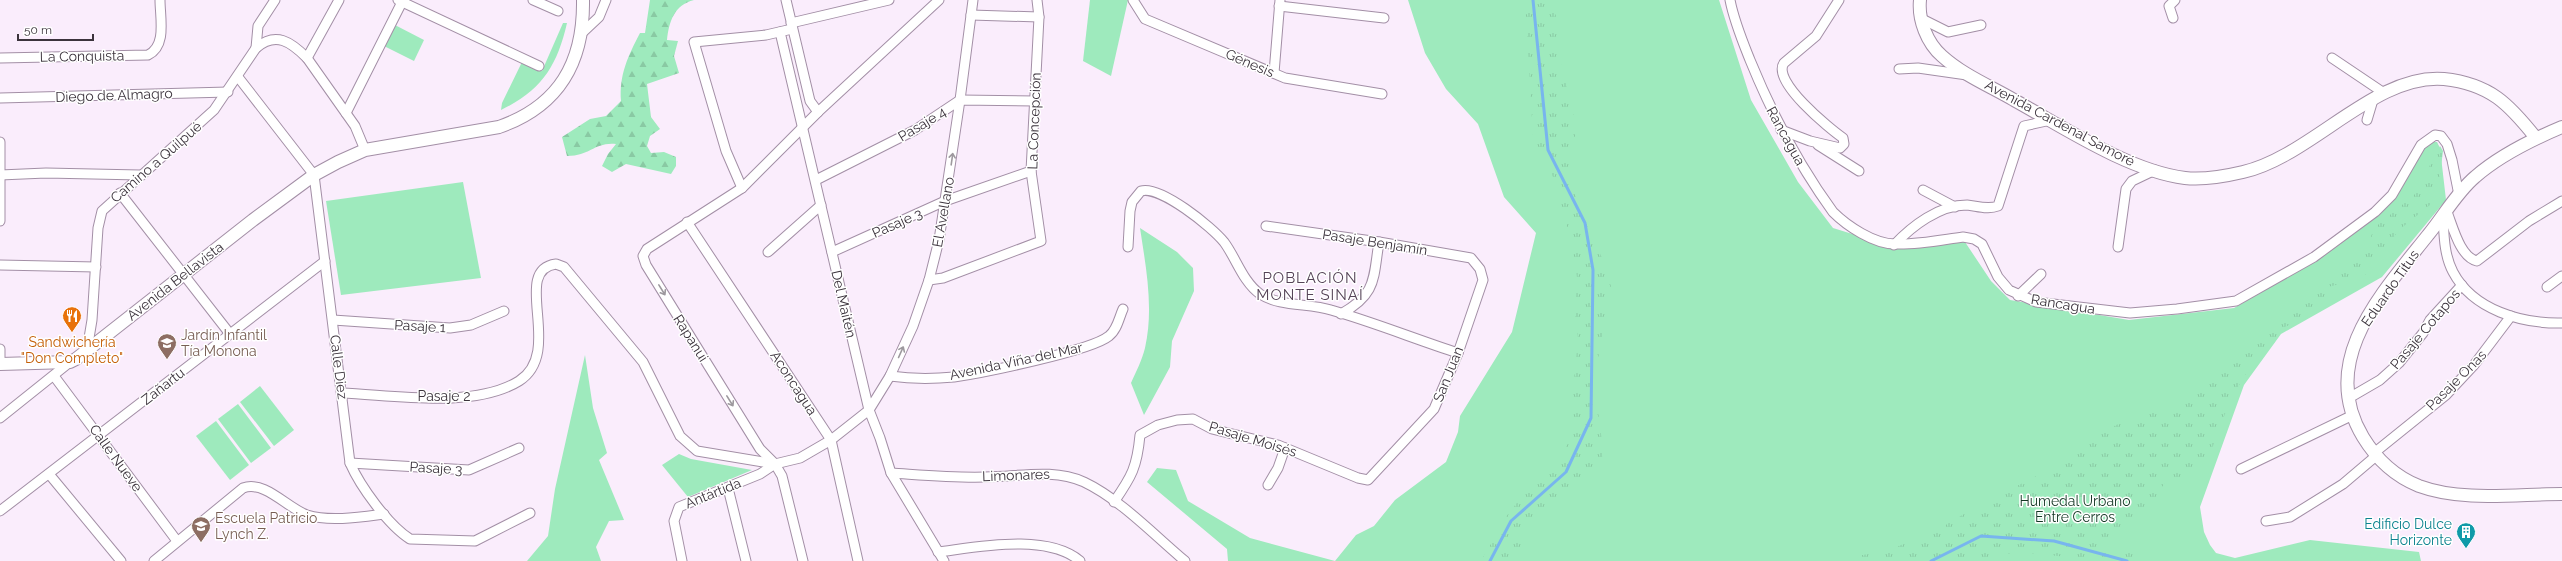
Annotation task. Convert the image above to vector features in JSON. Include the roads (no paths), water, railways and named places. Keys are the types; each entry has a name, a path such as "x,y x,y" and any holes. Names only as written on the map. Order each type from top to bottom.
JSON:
{"street":[{"name":"La Conquista","path":"0,58 148,55 156,51 160,44 160,0"},
{"path":"256,48 258,26 276,0"},
{"path":"307,58 338,0"},
{"path":"533,0 558,11"},
{"name":"Avenida Bellavista","path":"0,418 70,362 314,175 365,150 499,127 519,120 538,109 555,93 567,75 579,49 582,33 583,0"},
{"path":"582,33 599,17 606,0"},
{"path":"786,0 810,101 818,112"},
{"path":"742,188 726,150 694,42 780,32 792,26 889,0"},
{"path":"802,129 818,112 939,0"},
{"name":"El Avellano","path":"868,410 890,376 913,326 930,280 946,201 973,0"},
{"name":"La Concepción","path":"930,280 943,278 1041,241 1031,171 1039,17 1037,0"},
{"name":"Génesis","path":"1133,0 1145,19 1285,78 1382,94"},
{"name":"Rancagua","path":"1730,0 1737,26 1763,93 1781,130 1833,212 1844,223 1862,234 1894,244 1963,237 1974,239 1982,244 1998,277 2018,296 2036,302 2130,313 2177,310 2236,301 2314,257 2375,212 2392,195 2421,145 2435,135 2441,136 2447,144 2459,195"},
{"path":"1781,130 1840,148 1844,144 1843,138 1820,121 1804,105 1783,75 1782,68 1784,63 1816,36 1839,0"},
{"name":"Avenida Cardenal Samoré","path":"1920,0 1924,30 1933,47 1941,56 1968,75 2051,120 2125,159 2155,170 2193,178 2231,175 2266,166 2317,137 2384,93 2408,83 2443,79 2482,88 2511,107 2536,138"},
{"path":"2173,18 2169,6 2175,0"},
{"path":"346,113 400,1 539,66"},
{"path":"1274,73 1279,3 1384,18"},
{"path":"971,15 1039,17"},
{"path":"1922,19 1948,32 1981,25"},
{"name":"Del Maitén","path":"780,32 802,129 816,180 868,410 880,438 891,473 944,561"},
{"path":"256,48 268,40 281,39 295,46 307,58 346,113 360,134 365,150"},
{"name":"Camino a Quilpué","path":"87,350 92,320 98,228 102,211 140,175 199,126 228,92 256,48"},
{"path":"2332,58 2384,93"},
{"path":"1899,69 1918,68 1968,75"},
{"path":"238,77 314,175"},
{"name":"Diego de Almagro","path":"0,98 228,92"},
{"name":"Pasaje 4","path":"816,180 915,130 960,100 1035,101"},
{"path":"2367,120 2373,100"},
{"path":"1894,244 1908,229 1928,217 1955,207 1966,205 1992,208 1998,206 2024,126 2051,120"},
{"name":"Eduardo Titus","path":"2562,128 2536,138 2499,159 2480,173 2459,195 2363,322 2352,350 2347,374 2352,415 2375,455 2397,476 2433,491 2477,495 2562,494"},
{"name":"Rapanui","path":"802,129 742,188 647,249 643,256 646,265 760,449 775,464 782,476 803,561"},
{"path":"1810,140 1859,171"},
{"path":"0,142 0,221"},
{"path":"2118,247 2126,189 2132,181 2155,170"},
{"name":"Pasaje 3","path":"832,252 946,201 1031,171"},
{"path":"0,175 46,173 140,175"},
{"name":"Calle Diez","path":"314,175 350,463 363,485 384,514 410,539 475,541 530,513"},
{"path":"1128,247 1132,202 1141,191 1152,190 1165,196 1218,236 1250,284 1260,294 1281,301 1322,308 1458,352"},
{"path":"1923,190 1955,207"},
{"path":"120,193 230,334"},
{"path":"2445,215 2464,252 2470,259 2476,261 2529,221 2562,201"},
{"path":"768,252 821,205"},
{"path":"2445,215 2444,243 2452,271 2474,298 2511,316 2536,322 2562,323"},
{"name":"Aconcagua","path":"687,222 831,440 858,561"},
{"name":"Pasaje Benjamín","path":"1266,226 1379,242 1471,258 1480,269"},
{"path":"1342,314 1362,300 1372,286 1379,242"},
{"name":"Zañartu","path":"0,511 325,261"},
{"name":"Pasaje 2","path":"342,393 469,398 502,389 519,381 530,368 539,348 540,335 536,281 547,266 556,264 564,267 649,370 671,421 686,443 697,451 775,464"},
{"path":"0,265 96,267"},
{"name":"San Juan","path":"1368,480 1434,409 1458,352 1483,280 1480,269"},
{"path":"2018,296 2042,274"},
{"path":"2547,287 2562,276"},
{"name":"Pasaje Cotapos","path":"2349,398 2380,380 2399,363 2423,333 2430,320 2462,285"},
{"name":"Avenida Viña del Mar","path":"890,376 905,379 954,377 1077,349 1109,336 1114,331 1123,309"},
{"name":"Pasaje 1","path":"333,320 450,328 471,325 504,311"},
{"name":"Pasaje Onas","path":"2266,521 2290,517 2343,484 2446,395 2474,365 2511,316"},
{"path":"0,349 0,364 70,362"},
{"name":"Calle Nueve","path":"54,376 177,541"},
{"path":"775,464 800,458 831,440 868,410"},
{"path":"2241,469 2352,415"},
{"name":"Pasaje Moisés","path":"1114,502 1129,481 1137,463 1140,435 1158,425 1177,420 1192,419 1212,429 1250,437 1285,448 1358,478 1368,480"},
{"name":"Pasaje 3","path":"350,463 469,470 518,448"},
{"path":"1268,485 1278,468 1285,448"},
{"name":"Antártida","path":"682,561 674,521 675,512 685,504 760,474 775,464"},
{"name":"Limonares","path":"891,473 986,478 1056,474 1085,483 1114,502 1185,561"},
{"path":"49,474 121,561"},
{"path":"154,561 243,488 248,486 259,488 306,515 316,517 357,517 384,514"},
{"path":"728,488 746,561"},
{"path":"938,552 1038,545 1061,550 1080,561"}],"waterway":[{"path":"1490,561 1511,521 1566,472 1591,418 1593,270 1585,223 1548,150 1533,0"},
{"path":"1931,561 1981,536 2054,541 2127,561"}],"place":[{"name":"Sandwichería \"Don Completo\"","path":"72,333"},
{"name":"Jardín Infantil Tía Monona","path":"167,360"},
{"name":"Escuela Patricio Lynch Z.","path":"201,543"},
{"name":"Edificio Dulce Horizonte","path":"2466,549"}],"district":[{"name":"POBLACIÓN MONTE SINAÍ","path":"1310,286"}],"park label":[{"name":"Humedal Urbano Entre Cerros","path":"2075,510"}]}
